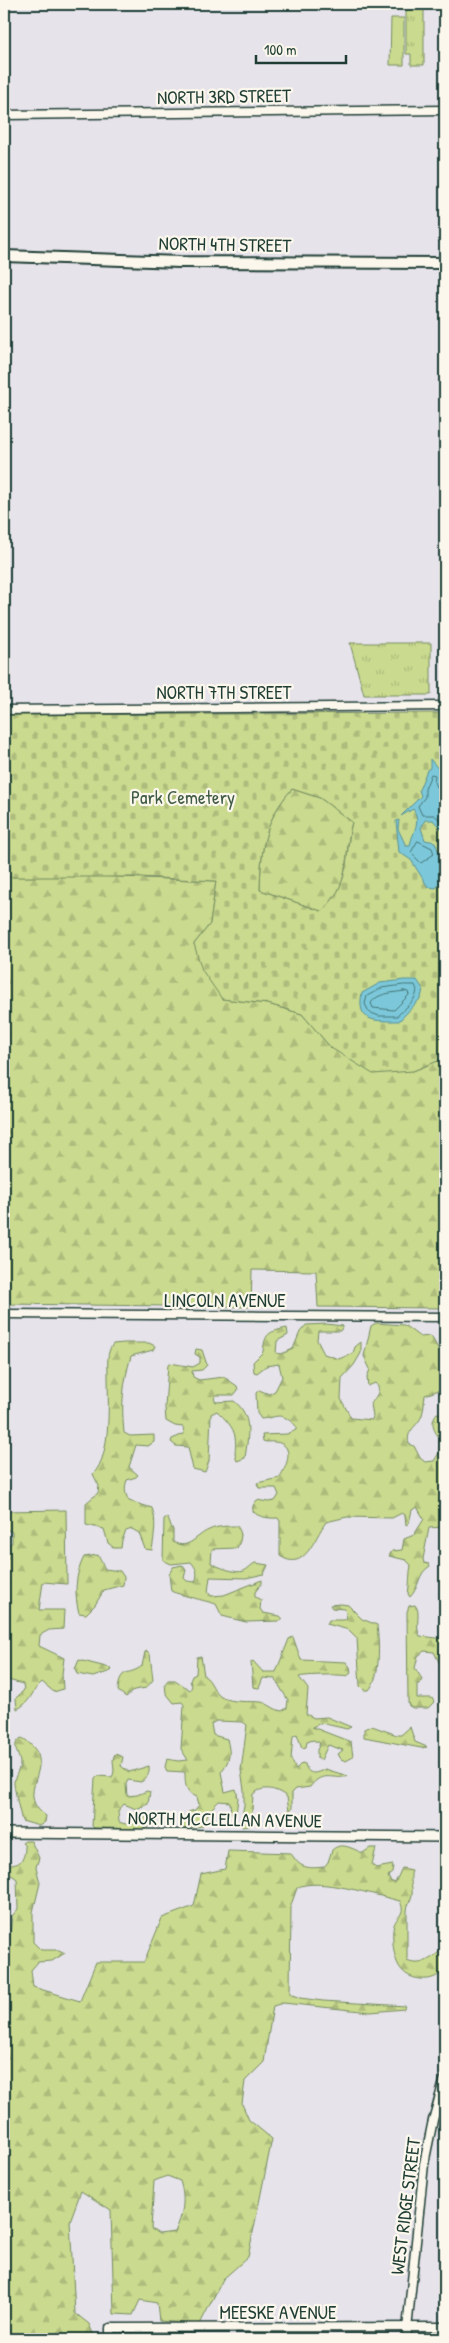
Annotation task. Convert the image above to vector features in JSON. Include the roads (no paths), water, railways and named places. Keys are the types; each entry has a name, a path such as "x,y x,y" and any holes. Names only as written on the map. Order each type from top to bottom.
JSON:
{"main road":[{"name":"NORTH 4TH STREET","path":"4,256 180,262 445,264"},
{"name":"NORTH MCCLELLAN AVENUE","path":"4,1833 445,1837"}],"street":[{"name":"NORTH 3RD STREET","path":"4,115 445,110"},
{"name":"NORTH 7TH STREET","path":"4,710 445,706"},
{"name":"LINCOLN AVENUE","path":"4,1314 445,1317"},
{"name":"WEST RIDGE STREET","path":"406,2339 424,2164 433,2120 445,2078"},
{"name":"MEESKE AVENUE","path":"110,2339 110,2328 445,2327"}],"water":[{"path":"430,759 445,777 445,822 441,829 433,820 425,820 421,828 425,840 435,842 439,853 445,860 445,877 436,888 428,887 411,860 399,852 396,821 399,820 398,829 406,846 410,846 417,823 416,814 413,809 401,816 421,796 419,790 427,770 430,768"},
{"path":"417,980 423,989 421,998 399,1021 375,1020 365,1015 361,1003 362,993 380,983"}],"park label":[{"name":"Park Cemetery","path":"183,797"}]}
